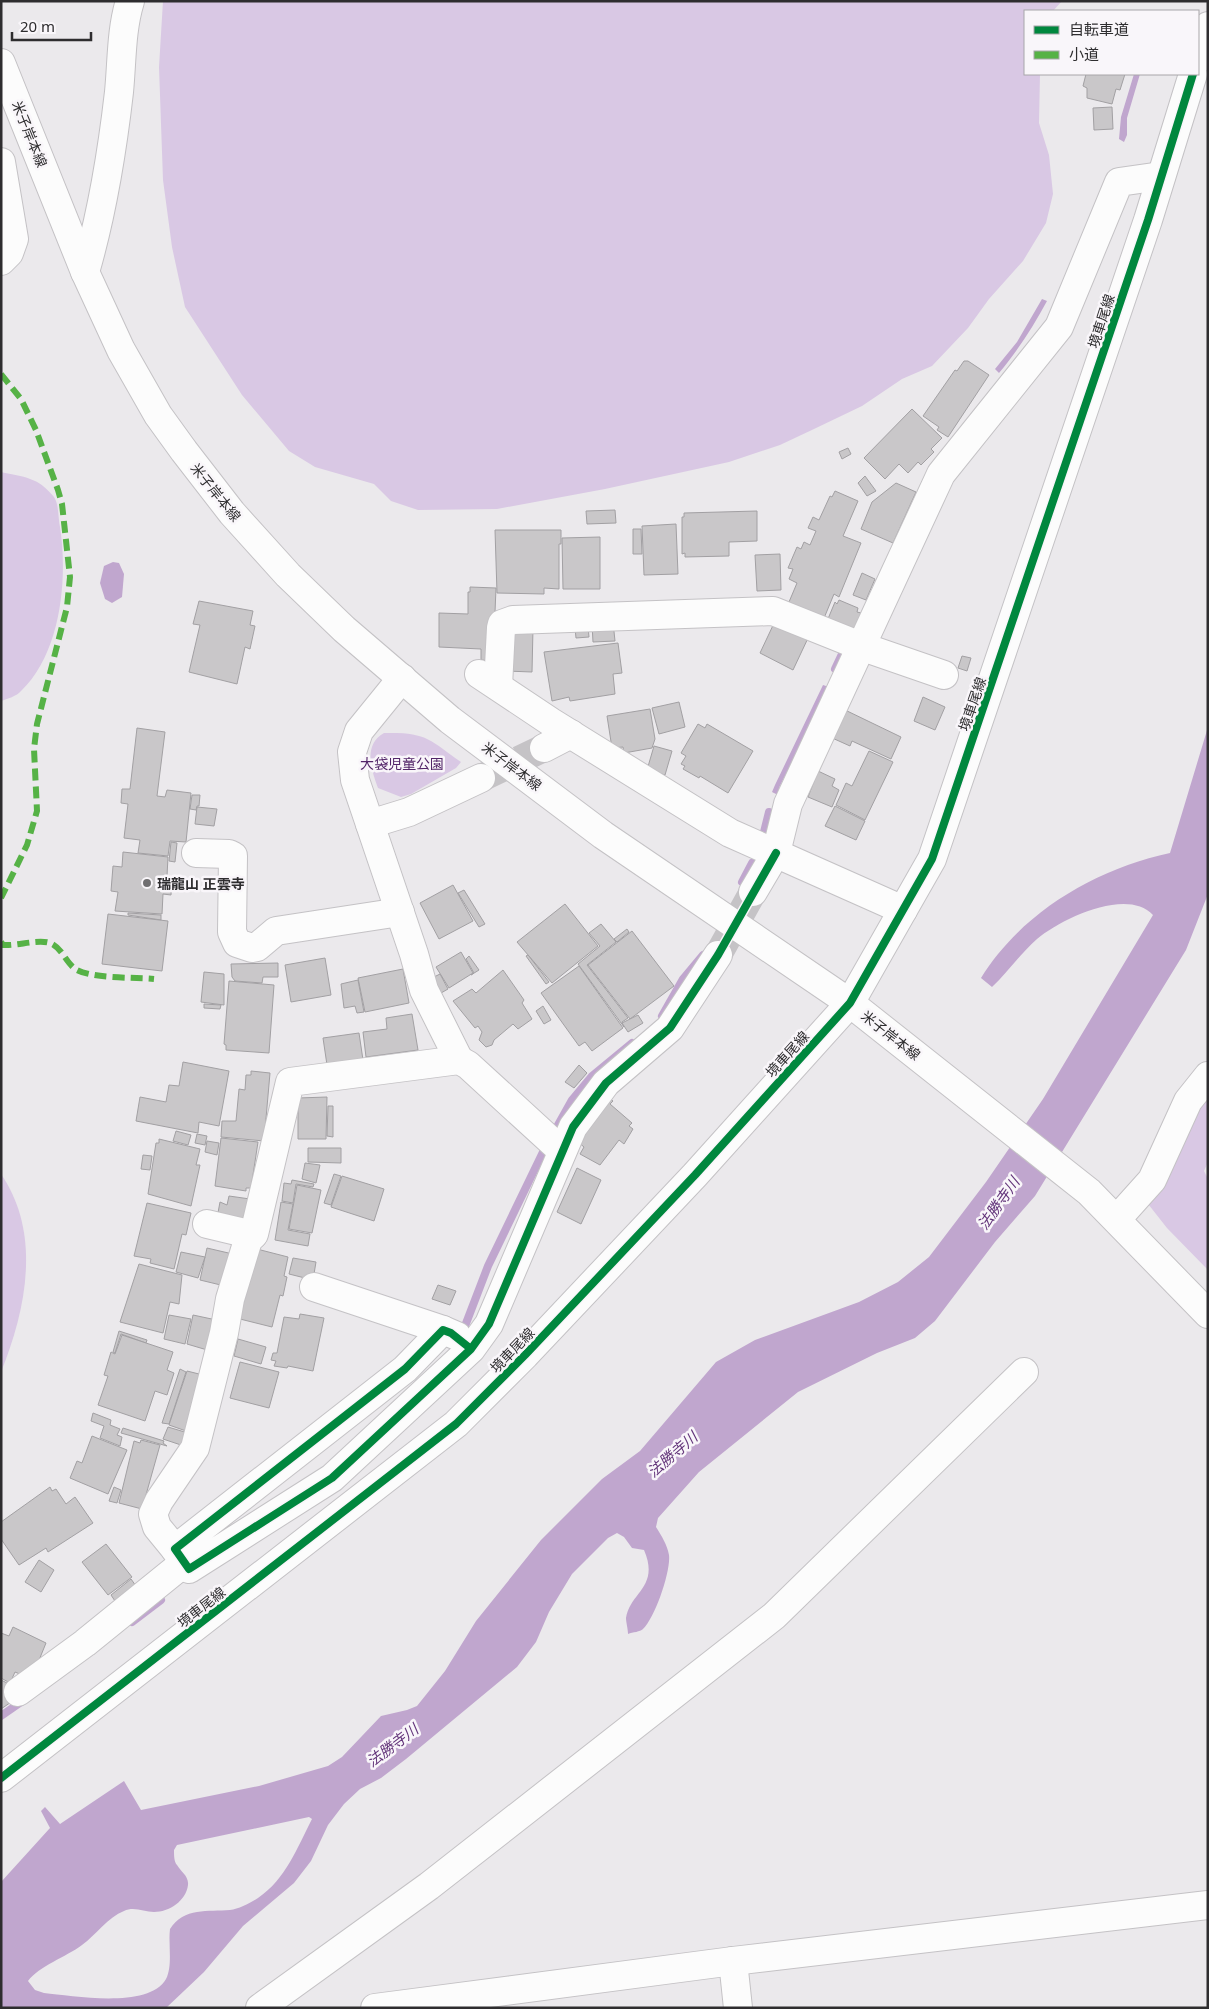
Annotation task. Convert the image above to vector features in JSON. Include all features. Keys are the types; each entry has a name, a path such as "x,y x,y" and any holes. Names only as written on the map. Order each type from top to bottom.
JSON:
{"street":[{"path":"85,272 99,227 119,93 126,14 130,1"},
{"path":"1199,56 1208,26"},
{"name":"米子岸本線","path":"1,63 85,272 122,350 158,415 214,490 288,575 344,629 450,720 603,835 850,1003 1089,1192 1208,1314"},
{"name":"境車尾線","path":"1,1778 456,1424 525,1355 695,1175 850,1003 932,859 1029,577 1162,176 1193,75"},
{"path":"1,261 9,253 14,239 1,162 5,155 34,143"},
{"path":"753,892 776,853 788,804 941,474 1059,327 1119,182 1162,176"},
{"path":"903,910 730,833 489,680 502,624 513,620 773,612 862,647 944,675"},
{"path":"402,678 359,731 352,752 355,780 400,912 424,990 459,1060 468,1065 554,1144"},
{"path":"544,748 572,734"},
{"path":"370,824 410,812 481,778"},
{"path":"196,853 229,854 233,856 232,932 237,942 244,947 258,946 276,932 400,912"},
{"path":"18,1692 85,1643 180,1555 405,1369 457,1338 489,1324 554,1144 573,1127 606,1082 670,1028 718,955"},
{"path":"457,1338 332,1478 189,1569 157,1527 153,1514 159,1501 195,1448 224,1333 230,1299 248,1240 253,1235 290,1082 459,1060"},
{"path":"1117,1219 1152,1180 1188,1101 1208,1077"},
{"path":"207,1224 253,1235"},
{"path":"314,1287 457,1338"},
{"path":"260,2008 429,1886 774,1616 1024,1372"},
{"path":"332,1478 355,1503"},
{"path":"375,2008 733,1962 1208,1905"},
{"path":"733,1962 738,2008"}],"green space":[{"path":"163,1 1062,1 1054,10 1024,10 1024,75 1040,75 1039,123 1049,155 1053,194 1046,223 1023,261 989,299 968,328 932,366 902,379 862,406 780,445 729,462 605,489 497,509 418,510 391,501 374,484 315,467 289,451 242,395 185,307 172,247 163,180 159,67"},
{"path":"1,472 30,479 42,485 54,497 58,511 63,569 58,614 53,636 45,657 34,675 19,693 1,701"},
{"name":"大袋児童公園","path":"384,733 409,734 434,742 461,762 456,768 411,794 401,797 378,788 373,773 370,758 371,751 377,738"},
{"path":"1208,1090 1208,1162 1204,1171 1208,1179 1208,1270 1167,1228 1145,1200"},
{"path":"1,1174 14,1197 22,1222 26,1247 26,1272 23,1298 17,1323 1,1372"}],"water":[{"path":"1134,75 1140,75 1127,118 1127,135 1124,142 1119,139 1121,117"},
{"path":"1042,299 1047,301 1019,347 999,373 995,369 1017,342"},
{"path":"113,562 119,563 124,574 122,597 112,603 105,599 100,583 104,566"},
{"path":"823,685 829,687 779,788 778,795 772,792"},
{"name":"法勝寺川","path":"1208,727 1208,894 1186,950 1035,1196 995,1242 935,1321 915,1338 877,1353 798,1392 699,1472 658,1518 656,1527 667,1547 669,1562 665,1583 657,1605 643,1629 628,1634 626,1618 629,1609 646,1581 648,1562 644,1550 632,1548 624,1537 617,1533 608,1538 572,1574 549,1612 536,1642 517,1667 406,1759 381,1778 360,1789 344,1804 328,1825 311,1861 294,1883 243,1926 204,1972 166,2008 1,2008 1,1882 50,1828 41,1811 45,1807 60,1824 124,1781 141,1810 259,1786 328,1766 342,1757 381,1716 417,1706 445,1671 476,1621 541,1540 602,1479 640,1451 716,1362 755,1340 859,1302 898,1282 929,1257 986,1182 1043,1099 1153,915 1142,907 1127,904 1111,905 1077,915 1037,939 992,987 981,978 1017,933 1062,897 1114,870 1170,853","holes":["309,1817 312,1819 290,1862 276,1882 258,1898 248,1904 230,1910 189,1914 176,1922 170,1929 168,1973 166,1979 157,1988 144,1994 128,1997 91,1998 44,1993 35,1990 28,1981 46,1966 82,1945 118,1914 132,1909 150,1912 165,1910 180,1901 187,1891 188,1882 175,1862 174,1850 177,1845"]}],"building":[{"path":"1086,75 1125,75 1120,90 1116,89 1112,104 1087,98 1087,88 1083,86"},
{"path":"1112,107 1113,129 1094,130 1093,108"},
{"path":"964,361 968,361 989,375 948,437 937,430 939,427 923,416 955,370 957,371"},
{"path":"912,409 942,438 931,449 934,452 921,465 918,462 908,473 899,464 885,479 864,458"},
{"path":"848,448 851,454 842,459 839,452"},
{"path":"865,476 876,491 867,496 858,483"},
{"path":"896,483 916,492 893,543 861,529 872,502"},
{"path":"835,491 858,501 843,536 861,543 839,597 834,594 822,623 795,611 797,606 789,602 797,583 789,579 793,569 788,568 797,547 801,549 804,542 810,545 816,531 808,528 813,517 819,520 830,496 832,497"},
{"path":"615,510 616,523 587,524 586,511"},
{"path":"757,511 757,541 729,542 729,556 685,557 685,553 682,554 682,517 684,517 684,513"},
{"path":"676,524 678,574 644,575 642,526"},
{"path":"633,529 641,529 642,554 633,554"},
{"path":"495,530 561,530 561,544 559,544 559,589 544,588 544,594 497,593"},
{"path":"600,537 600,589 563,589 562,538"},
{"path":"780,554 781,590 757,591 755,555"},
{"path":"862,573 875,579 866,600 853,595"},
{"path":"470,587 496,588 493,661 481,660 481,649 439,647 439,613 468,614 468,592 470,592"},
{"path":"839,600 858,608 857,612 861,613 851,636 825,626 835,602 837,604"},
{"path":"199,601 253,611 250,625 255,626 250,649 245,647 237,684 189,672 200,625 193,624"},
{"path":"776,619 809,636 793,670 760,653"},
{"path":"613,622 615,641 593,642 592,624"},
{"path":"588,627 589,637 576,638 575,628"},
{"path":"508,628 533,628 532,672 506,671"},
{"path":"618,643 622,673 613,674 615,694 570,701 569,697 552,701 544,652"},
{"path":"962,656 971,658 967,671 958,668"},
{"path":"923,697 945,707 935,730 914,721"},
{"path":"679,702 685,727 659,734 652,708"},
{"path":"650,709 655,739 652,748 624,753 623,747 612,748 607,716"},
{"path":"843,709 901,737 891,759 852,741 850,746 830,737"},
{"path":"698,724 705,728 707,724 753,751 728,793 700,776 699,778 683,769 685,766 681,764 686,756 681,753"},
{"path":"137,728 165,732 157,796 165,797 167,790 191,793 186,842 170,841 168,856 138,853 140,840 124,838 128,804 121,803 122,789 130,789"},
{"path":"654,746 672,751 665,775 647,770"},
{"path":"869,751 893,762 865,820 836,805 846,783 852,786"},
{"path":"818,771 835,779 832,786 839,790 832,807 808,797"},
{"path":"192,795 200,795 199,806 197,806 196,810 190,809"},
{"path":"835,806 865,821 856,840 825,826"},
{"path":"197,807 217,809 214,826 195,824"},
{"path":"171,842 177,843 175,862 169,861"},
{"path":"123,852 168,857 167,876 172,877 171,895 163,894 162,914 115,911 118,892 111,891 113,866 122,867"},
{"path":"453,885 473,921 439,939 420,903"},
{"path":"464,890 485,924 479,927 458,893"},
{"path":"565,904 598,946 552,983 517,942"},
{"path":"128,913 161,915 161,920 128,915"},
{"path":"108,914 168,921 162,971 102,964"},
{"path":"601,924 616,942 587,965 628,1018 622,1022 624,1027 578,964 600,946 589,933"},
{"path":"627,929 629,932 617,942 614,939"},
{"path":"632,931 674,986 630,1019 588,965"},
{"path":"461,952 473,973 449,988 436,967"},
{"path":"528,955 549,982 546,984 526,956"},
{"path":"469,956 479,970 471,975 474,973 466,959"},
{"path":"325,958 331,995 291,1002 285,965"},
{"path":"278,963 278,977 263,977 262,983 235,981 232,977 231,964"},
{"path":"579,966 623,1028 592,1051 585,1042 579,1046 541,993"},
{"path":"403,969 409,1003 365,1012 358,978"},
{"path":"503,970 524,1000 522,1003 532,1019 518,1029 513,1024 494,1040 492,1045 486,1047 479,1040 482,1032 478,1026 475,1028 453,1001 472,989 476,993"},
{"path":"204,972 224,974 224,1005 201,1002"},
{"path":"440,974 448,989 441,993 432,978"},
{"path":"358,980 364,1012 357,1013 355,1006 344,1008 341,984"},
{"path":"229,981 274,985 269,1053 226,1050 226,1045 224,1044"},
{"path":"204,1004 221,1005 220,1009 204,1008"},
{"path":"543,1006 551,1020 544,1024 536,1011"},
{"path":"412,1014 418,1050 366,1057 363,1032 387,1029 386,1018"},
{"path":"638,1015 643,1023 628,1032 622,1023"},
{"path":"359,1033 363,1060 327,1065 323,1038"},
{"path":"183,1062 229,1071 219,1126 199,1122 198,1133 136,1121 140,1097 166,1102 169,1085 179,1086"},
{"path":"579,1065 587,1073 574,1088 565,1082"},
{"path":"251,1071 270,1073 264,1141 221,1137 222,1121 236,1121 239,1089 245,1090 246,1075 251,1075"},
{"path":"327,1097 326,1139 298,1139 298,1098"},
{"path":"609,1098 613,1101 610,1104 632,1123 629,1126 633,1129 624,1144 619,1140 600,1165 580,1154 584,1147 578,1142"},
{"path":"328,1106 333,1106 333,1137 327,1136"},
{"path":"176,1131 191,1135 188,1145 173,1141"},
{"path":"197,1134 207,1136 205,1145 195,1143"},
{"path":"221,1138 258,1142 251,1188 246,1188 246,1191 215,1186"},
{"path":"159,1139 200,1149 196,1165 200,1165 191,1206 148,1194 156,1143 159,1143"},
{"path":"207,1141 219,1143 217,1155 205,1152"},
{"path":"308,1148 341,1148 341,1163 308,1162"},
{"path":"143,1155 152,1156 150,1170 141,1169"},
{"path":"305,1163 320,1165 316,1183 302,1179"},
{"path":"577,1168 601,1180 581,1224 557,1212"},
{"path":"334,1174 341,1176 331,1205 324,1203"},
{"path":"342,1176 384,1189 374,1221 331,1207"},
{"path":"292,1180 314,1184 313,1187 296,1184 293,1203 282,1201 284,1183 291,1184"},
{"path":"297,1185 321,1190 312,1233 289,1229"},
{"path":"229,1196 250,1199 245,1223 217,1218 220,1202 227,1205"},
{"path":"281,1202 293,1204 288,1230 310,1234 308,1246 275,1240"},
{"path":"147,1203 191,1213 186,1235 182,1234 174,1269 150,1263 151,1259 134,1256"},
{"path":"249,1247 288,1257 284,1276 287,1277 283,1296 280,1295 272,1327 232,1317"},
{"path":"207,1248 237,1255 229,1287 200,1280"},
{"path":"181,1252 205,1257 198,1278 176,1272"},
{"path":"293,1258 316,1262 313,1280 289,1274"},
{"path":"139,1264 182,1275 179,1304 170,1302 163,1333 120,1322"},
{"path":"438,1285 456,1291 450,1305 432,1299"},
{"path":"300,1314 324,1318 313,1371 288,1366 287,1368 274,1366 276,1361 271,1360 273,1353 277,1353 284,1317 299,1319"},
{"path":"169,1315 191,1319 185,1344 164,1339"},
{"path":"193,1315 221,1321 214,1352 187,1344"},
{"path":"119,1331 147,1340 146,1343 121,1334 115,1353 113,1352"},
{"path":"122,1335 173,1352 167,1370 174,1373 167,1395 155,1391 145,1421 98,1405 108,1376 104,1375 111,1352 115,1354"},
{"path":"238,1339 266,1347 261,1364 234,1356"},
{"path":"240,1362 279,1372 269,1408 230,1398"},
{"path":"180,1369 186,1372 169,1424 162,1423"},
{"path":"187,1371 207,1376 189,1432 169,1425"},
{"path":"93,1413 111,1420 110,1425 120,1429 117,1435 122,1437 120,1446 100,1438 104,1426 91,1421"},
{"path":"168,1427 188,1433 184,1446 163,1439"},
{"path":"123,1428 164,1441 163,1443 167,1446 121,1433"},
{"path":"92,1436 127,1450 108,1494 70,1478 77,1461 82,1463"},
{"path":"141,1440 160,1445 142,1509 119,1503 134,1441 140,1443"},
{"path":"50,1487 52,1491 56,1489 66,1504 75,1497 93,1523 48,1552 46,1548 19,1565 1,1539 1,1522"},
{"path":"114,1487 121,1490 117,1503 109,1501"},
{"path":"106,1544 132,1577 108,1595 82,1562"},
{"path":"39,1560 54,1570 41,1592 25,1582"},
{"path":"131,1579 136,1586 115,1601 111,1595"},
{"path":"13,1627 46,1643 35,1670 27,1677 15,1672 10,1683 1,1678 1,1633 9,1636"},
{"path":"1,1680 7,1683 17,1698 1,1709"}],"waterway":[{"path":"835,669 843,652"},
{"path":"764,832 769,812"},
{"path":"742,882 752,863"},
{"path":"662,1016 683,979 703,955"},
{"path":"460,1331 465,1326 488,1266 544,1150 572,1100 592,1076 632,1043"},
{"path":"132,1622 161,1600"},
{"path":"1,1716 24,1700"}],"tunnel":[{"path":"481,778 544,748"},
{"path":"718,955 753,892"}],"marked path":[{"path":"1,374 21,399 36,430 58,490 62,504 70,577 67,607 37,724 34,749 37,811 27,845 1,898"},
{"path":"1,942 3,945 50,943 58,948 73,967 85,973 154,979"}],"cycle path":[{"path":"1,1778 456,1424 525,1355 695,1175 850,1003 932,859 1148,220 1193,75"},
{"path":"471,1349 451,1333 443,1330 405,1369 175,1549 189,1569 332,1478 471,1349 489,1324 573,1127 606,1083 670,1028 718,955 776,853"}],"place":[{"name":"瑞龍山 正雲寺","path":"147,883"}]}
